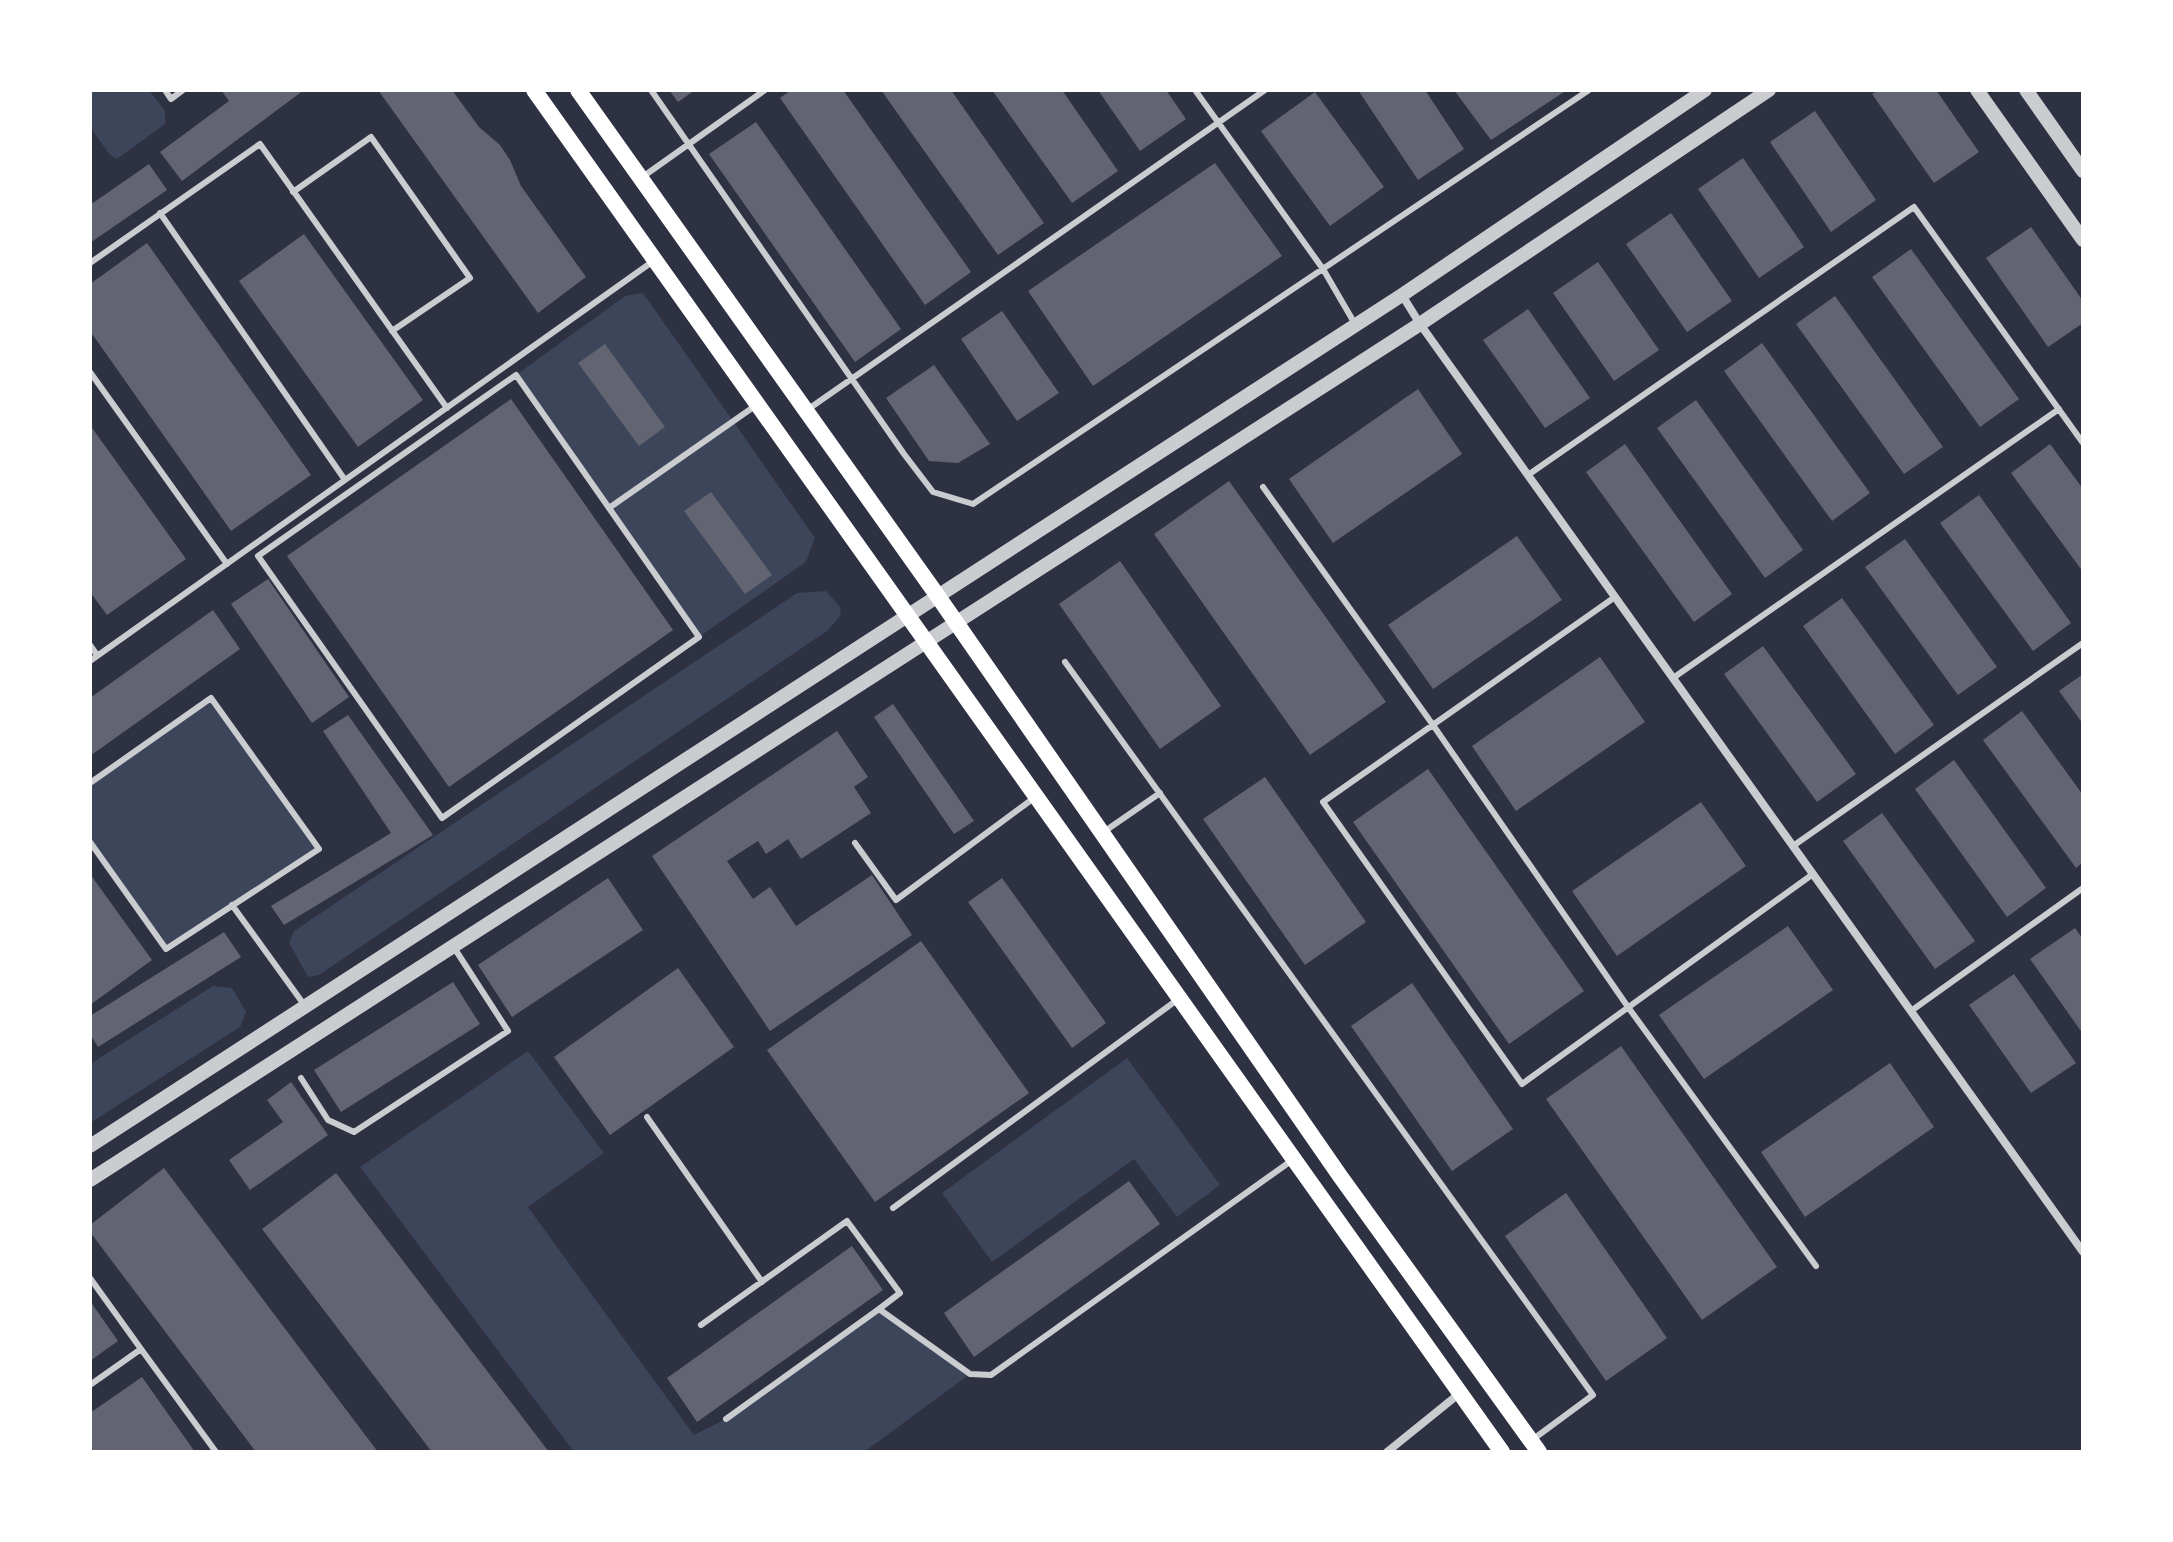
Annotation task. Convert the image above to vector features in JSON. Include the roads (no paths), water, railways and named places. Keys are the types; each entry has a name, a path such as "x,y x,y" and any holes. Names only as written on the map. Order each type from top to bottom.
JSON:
{"main road":[{"path":"534,90 1502,1452"},
{"path":"578,90 937,595 1340,1176 1535,1446"}],"street":[{"path":"90,1146 1402,295 1705,90"},
{"path":"90,1180 1420,324 1769,90"},
{"path":"1977,90 2083,240"},
{"path":"2026,90 2083,171"},
{"path":"1402,295 2083,1252"},
{"path":"1387,1452 1460,1393"}],"lane":[{"path":"165,90 171,99 183,90"},
{"path":"651,90 933,492 973,504 1589,90"},
{"path":"641,178 765,90"},
{"path":"1195,90 1323,269 1355,324"},
{"path":"807,410 1265,90"},
{"path":"293,192 371,137 470,278 392,331"},
{"path":"90,263 260,144 447,408"},
{"path":"1528,475 1914,207 2083,443"},
{"path":"160,213 345,480"},
{"path":"90,661 655,260"},
{"path":"90,372 227,564"},
{"path":"516,375 609,508 699,637 442,818 258,556 516,375"},
{"path":"609,508 758,404"},
{"path":"1673,678 2059,409"},
{"path":"1263,487 1433,725 1628,1007 1816,1266"},
{"path":"1615,597 1323,802 1522,1084 1813,874"},
{"path":"1793,846 2083,643"},
{"path":"90,645 97,655"},
{"path":"1065,662 1593,1395 1535,1446"},
{"path":"90,783 211,698 319,849 166,949 90,842"},
{"path":"1102,833 1160,793"},
{"path":"855,843 896,900 1037,796"},
{"path":"1911,1011 2083,888"},
{"path":"232,905 305,1006"},
{"path":"301,1078 328,1120 354,1132 508,1031 453,946"},
{"path":"893,1208 1180,998"},
{"path":"647,1117 762,1282"},
{"path":"879,1309 970,1374 991,1375 1294,1159"},
{"path":"701,1325 847,1221 900,1293 726,1419"},
{"path":"90,1278 216,1452"},
{"path":"90,1385 141,1349"}]}
